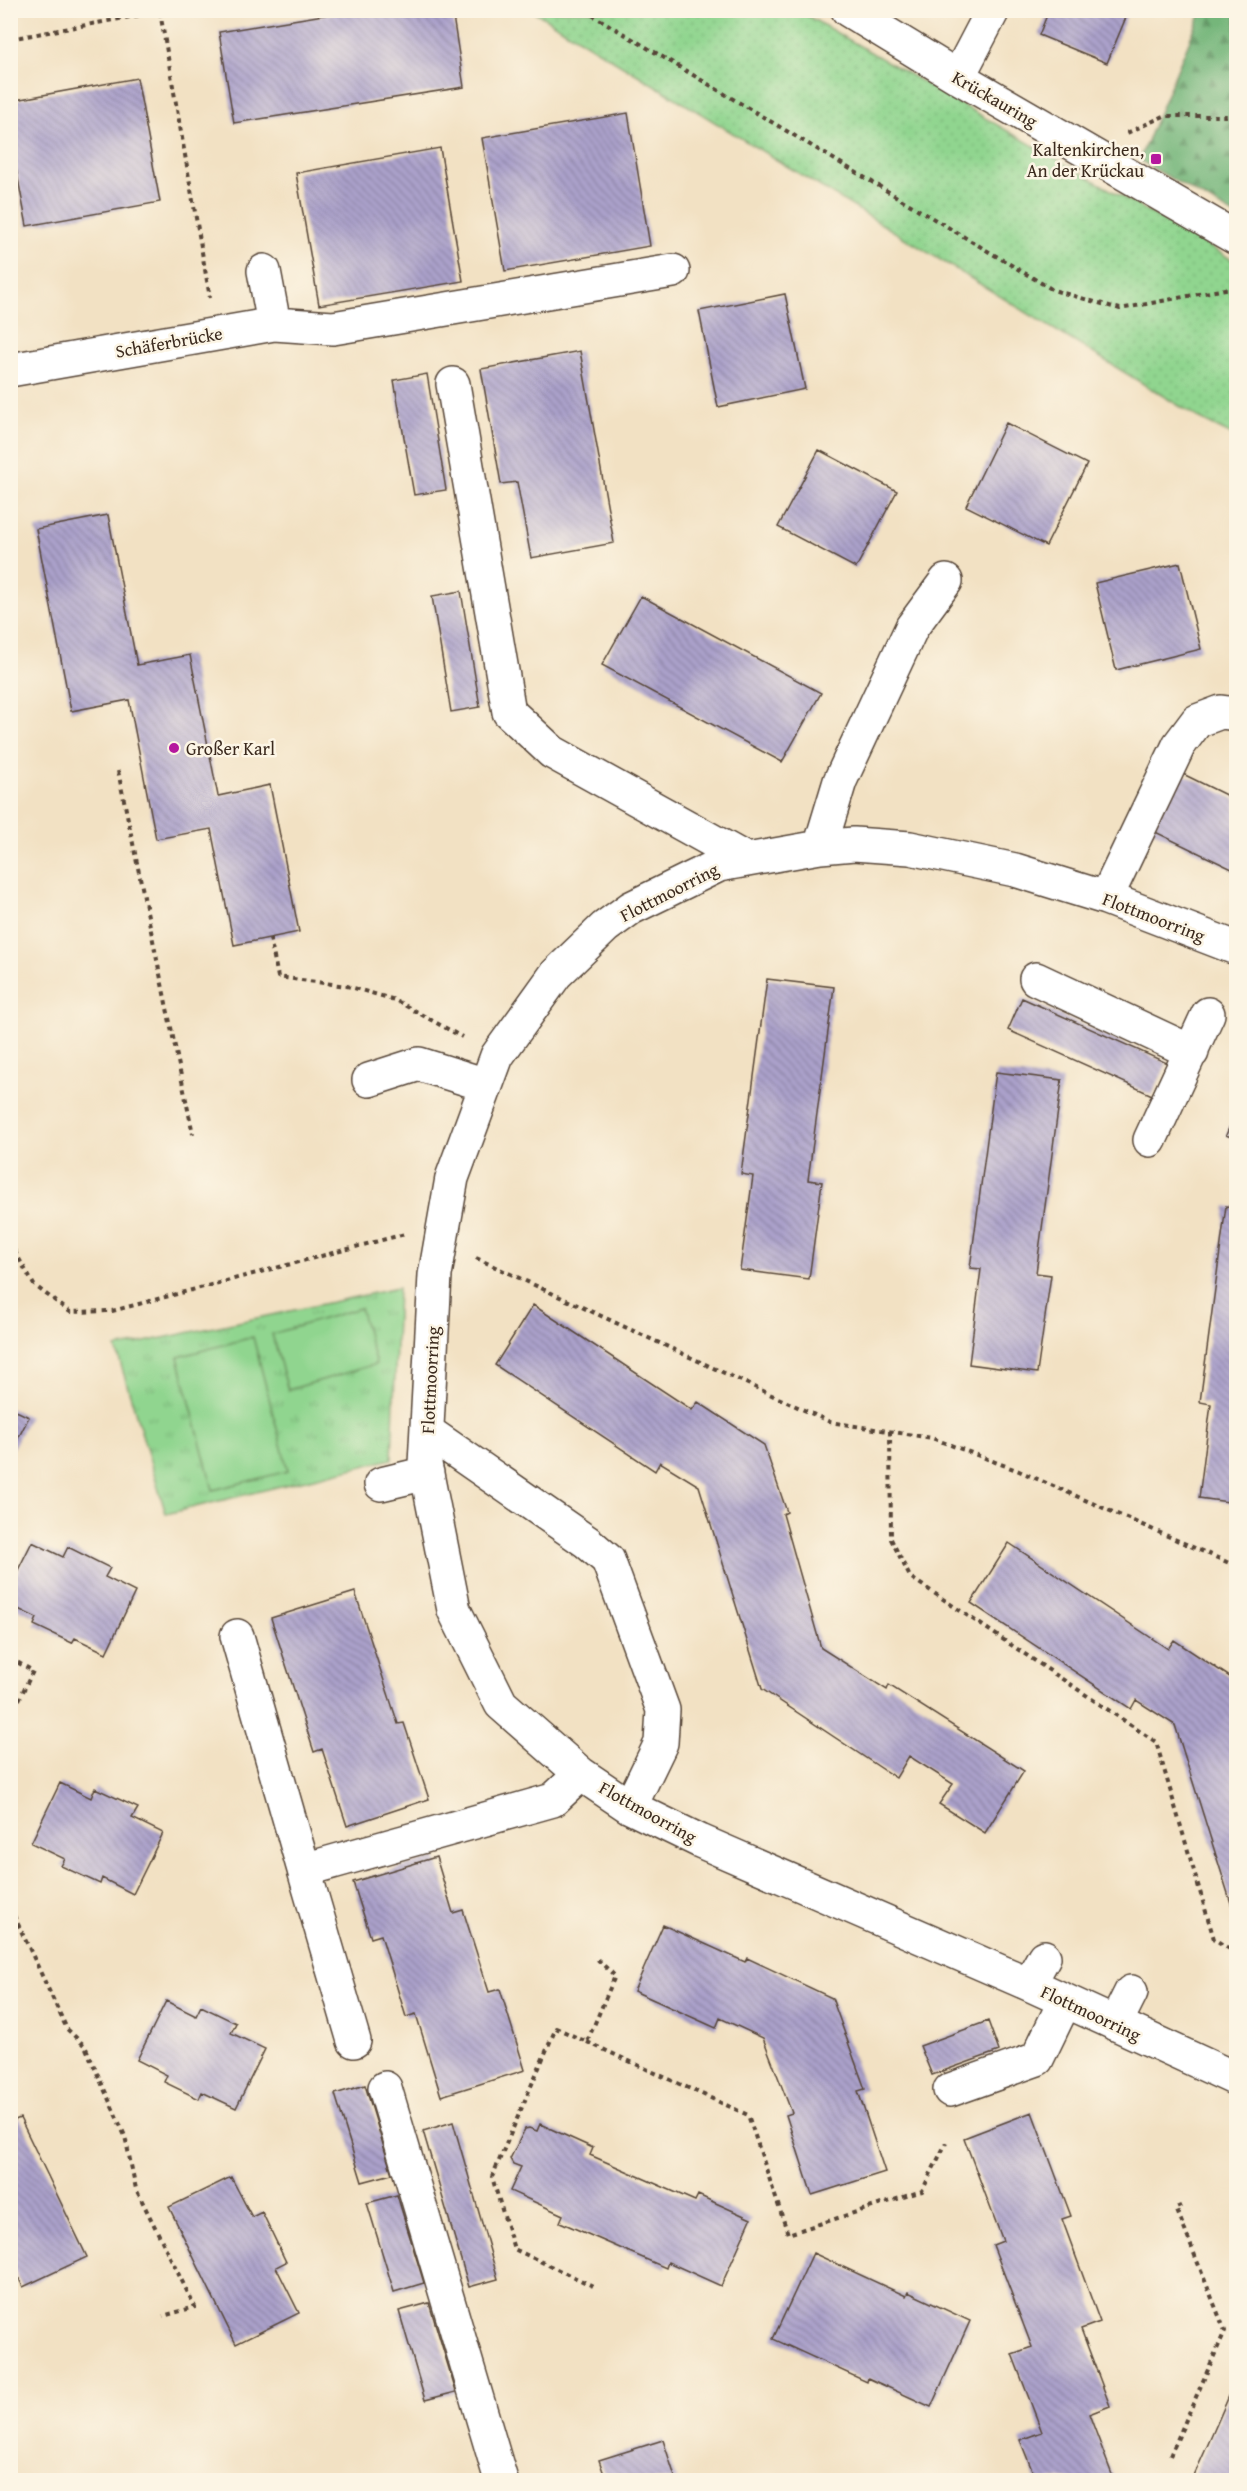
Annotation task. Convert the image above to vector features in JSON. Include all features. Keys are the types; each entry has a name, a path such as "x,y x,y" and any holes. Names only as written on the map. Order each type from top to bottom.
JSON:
{"street":[{"name":"Krückauring","path":"848,10 958,77 1236,238"},
{"path":"958,77 993,10"},
{"path":"264,271 274,324"},
{"name":"Schäferbrücke","path":"10,370 274,324 333,328 673,271"},
{"path":"453,384 509,712 552,752 747,860"},
{"path":"820,847 840,781 912,627 946,581"},
{"path":"1106,898 1179,745 1197,721 1221,712 1236,714"},
{"name":"Flottmoorring","path":"1236,948 1106,898 1015,870 910,848 854,844 820,847 719,865 631,908 605,927 556,974 491,1071 452,1179 435,1275 425,1464 454,1610 501,1704 581,1774 630,1807 700,1841 1036,1971 1065,2001 1236,2079"},
{"path":"1036,980 1191,1052"},
{"path":"1150,1140 1208,1014"},
{"path":"369,1080 419,1064 491,1071"},
{"path":"428,1432 587,1542 608,1560 663,1710 661,1743 630,1807"},
{"path":"381,1484 427,1473"},
{"path":"237,1636 354,2041"},
{"path":"304,1870 553,1800 581,1774"},
{"path":"1115,2024 1131,1992"},
{"path":"950,2090 1037,2059 1065,2001"},
{"path":"385,2088 501,2481"}],"path":[{"path":"10,39 168,10"},
{"path":"584,10 1053,290 1120,309 1236,287"},
{"path":"160,12 216,334"},
{"path":"1096,158 1130,130 1164,116 1236,116"},
{"path":"118,771 193,1134"},
{"path":"270,938 278,977 346,986 395,1000 491,1071"},
{"path":"10,1243 34,1285 70,1312 112,1311 410,1232 441,1240 493,1267 830,1422 932,1438 1019,1471 1236,1566"},
{"path":"890,1431 891,1539 910,1576 1156,1742 1214,1939 1236,1953"},
{"path":"10,1658 33,1671 13,1712"},
{"path":"10,1907 67,2029 86,2046 125,2136 136,2189 195,2307 163,2316"},
{"path":"587,2042 615,1977 595,1957"},
{"path":"593,2286 514,2249 492,2177 556,2028 748,2115 788,2234 922,2191 946,2143"},
{"path":"1170,2457 1225,2331 1176,2208 1185,2204"}],"green space":[{"path":"533,11 799,11 1236,262 1236,437 1204,421"},
{"path":"1202,11 1236,11 1236,216 1139,160"},
{"path":"398,1288 392,1459 166,1514 116,1348"},
{"path":"360,1308 376,1364 288,1390 272,1334"},
{"path":"253,1337 288,1471 213,1490 178,1357"}],"building":[{"path":"354,10 452,10 464,87 234,123 219,32"},
{"path":"1049,10 1129,10 1107,63 1039,35"},
{"path":"137,78 160,202 27,226 10,137 10,101"},
{"path":"628,113 650,246 505,271 482,138"},
{"path":"440,148 463,281 319,305 296,173"},
{"path":"785,294 805,389 718,407 699,311"},
{"path":"580,351 614,543 531,558 517,482 501,484 481,369"},
{"path":"427,374 446,490 414,495 394,380"},
{"path":"1006,423 1087,464 1046,546 966,506"},
{"path":"819,450 897,491 856,568 778,527"},
{"name":"Großer Karl","path":"108,515 137,665 190,655 218,796 270,785 299,932 234,945 211,829 156,839 129,700 71,711 36,529"},
{"path":"1180,563 1201,649 1116,670 1095,583"},
{"path":"461,591 480,707 451,712 432,596"},
{"path":"641,596 821,693 782,762 602,665"},
{"path":"1179,772 1236,800 1236,871 1151,830"},
{"path":"767,979 834,987 808,1180 822,1182 809,1279 740,1270 753,1176 741,1174"},
{"path":"1022,998 1167,1063 1152,1095 1008,1030"},
{"path":"996,1072 1062,1080 1036,1273 1051,1275 1037,1373 969,1364 981,1269 970,1268"},
{"path":"1236,1112 1236,1139 1226,1135"},
{"path":"1226,1206 1236,1208 1236,1503 1199,1498 1211,1404 1200,1402"},
{"path":"533,1305 692,1410 698,1402 764,1445 787,1512 783,1514 821,1648 887,1690 889,1685 1024,1771 985,1833 939,1804 953,1784 909,1756 896,1778 762,1689 699,1486 660,1462 655,1471 495,1365"},
{"path":"10,1408 29,1417 10,1454"},
{"path":"32,1542 63,1557 68,1547 110,1568 105,1577 135,1592 106,1653 75,1638 72,1643 34,1625 37,1618 10,1605 10,1586"},
{"path":"1009,1543 1168,1649 1174,1640 1236,1681 1236,1919 1175,1725 1136,1700 1131,1709 971,1603"},
{"path":"355,1592 398,1724 404,1723 429,1799 347,1826 322,1749 314,1752 271,1618"},
{"path":"60,1783 91,1798 95,1788 138,1808 132,1818 163,1833 133,1894 102,1878 100,1884 61,1866 65,1859 31,1843"},
{"path":"436,1857 453,1913 463,1910 489,1992 500,1989 525,2070 441,2096 416,2014 406,2017 381,1935 371,1938 353,1882"},
{"path":"663,1925 745,1962 747,1958 832,1998 865,2089 858,2091 885,2172 812,2195 786,2115 792,2113 763,2038 720,2018 716,2028 634,1991"},
{"path":"166,2001 196,2016 201,2006 236,2023 231,2033 265,2049 236,2108 202,2092 199,2099 164,2082 167,2075 137,2060"},
{"path":"988,2021 999,2051 932,2075 920,2046"},
{"path":"365,2085 392,2174 362,2182 335,2094"},
{"path":"1032,2112 1071,2216 1062,2219 1100,2322 1081,2329 1110,2406 1089,2414 1114,2480 1036,2480 1020,2440 1042,2432 1012,2354 1032,2347 993,2245 1003,2241 964,2138"},
{"path":"20,2118 87,2257 23,2287 10,2260 10,2122"},
{"path":"453,2122 498,2279 469,2287 423,2131"},
{"path":"540,2124 593,2148 590,2155 695,2201 698,2195 751,2219 721,2286 668,2262 666,2268 560,2222 563,2215 510,2191 521,2167 513,2164 510,2159 525,2129 537,2131"},
{"path":"231,2177 252,2217 262,2212 286,2262 276,2267 299,2313 236,2344 169,2207"},
{"path":"397,2195 424,2283 394,2292 367,2203"},
{"path":"813,2253 906,2296 908,2292 970,2321 931,2407 868,2378 867,2382 773,2339"},
{"path":"429,2303 456,2392 425,2400 399,2311"},
{"path":"1236,2380 1236,2480 1192,2480 1205,2451"},
{"path":"663,2440 676,2480 606,2480 599,2460"}],"place":[{"name":"Kaltenkirchen, An der Krückau","path":"1156,159"},
{"name":"Großer Karl","path":"174,748"}]}
